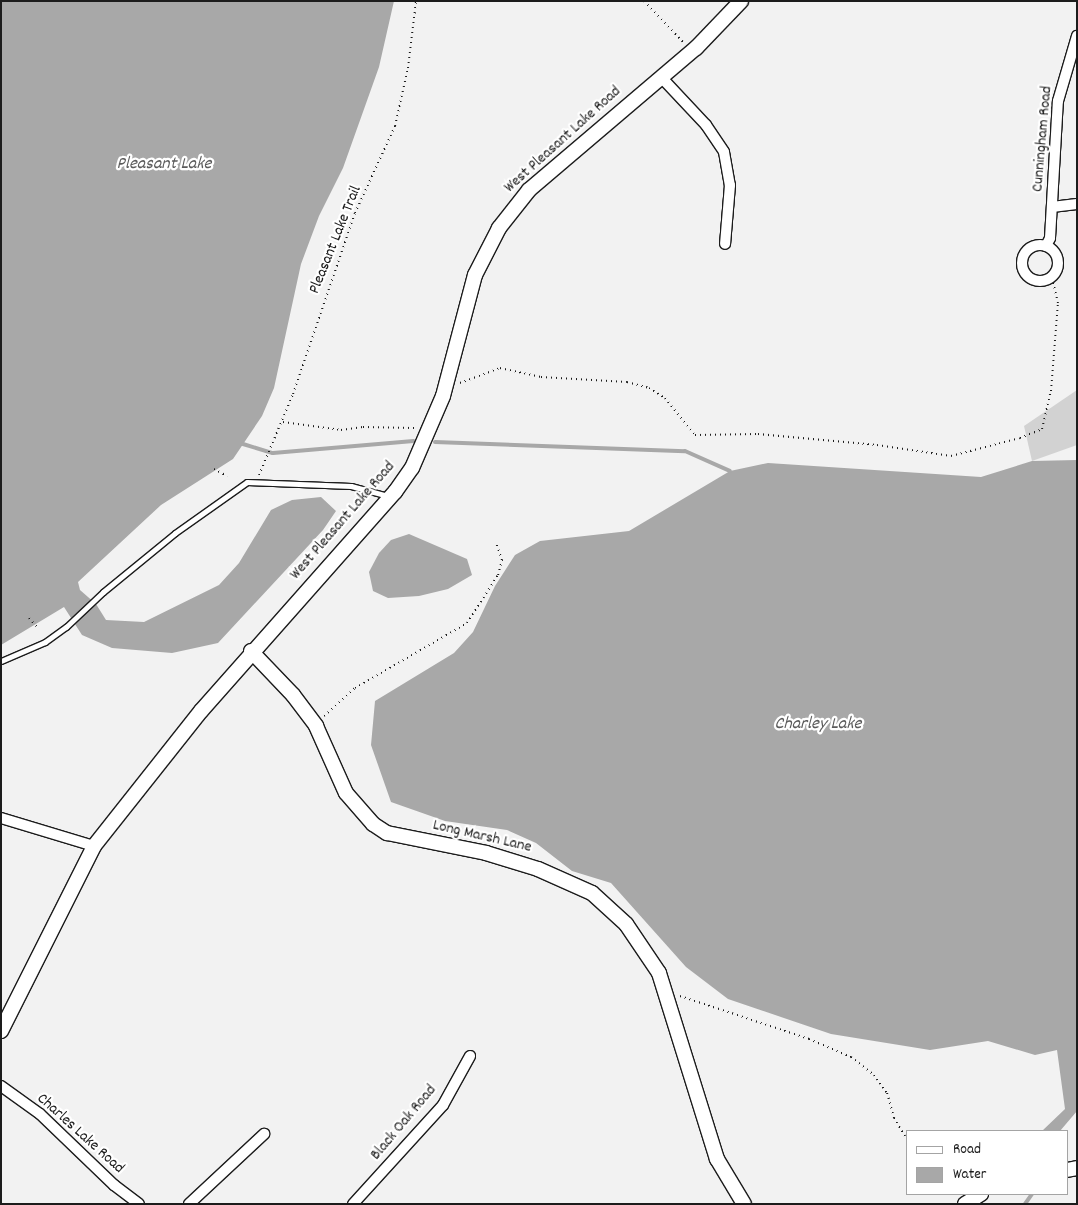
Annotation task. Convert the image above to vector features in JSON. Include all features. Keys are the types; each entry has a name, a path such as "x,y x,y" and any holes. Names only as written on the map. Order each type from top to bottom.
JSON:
{"street":[{"name":"West Pleasant Lake Road","path":"1,1031 94,846 252,651 391,496 412,468 430,429 445,389 475,275 498,228 529,190 692,51 741,1"},
{"name":"Cunningham Road","path":"1046,246 1050,238 1058,100 1077,36"},
{"path":"661,77 706,125 724,152 730,185 725,244"},
{"path":"1052,207 1077,204"},
{"path":"1046,246 1057,260 1052,276 1042,281 1031,279 1022,266 1028,250 1046,246"},
{"name":"Long Marsh Lane","path":"252,651 293,695 315,724 327,744 346,793 372,824 388,833 510,860 592,893 640,940 652,958 666,993 717,1159 744,1204"},
{"path":"1,818 94,846"},
{"name":"Black Oak Road","path":"353,1204 443,1105 470,1056"},
{"name":"Charles Lake Road","path":"1,1086 40,1114 114,1185 139,1204"},
{"path":"189,1204 264,1134"},
{"path":"965,1204 979,1195"}],"lane":[{"path":"1,661 45,642 175,533 247,482 351,486 391,496"}],"path":[{"name":"Pleasant Lake Trail","path":"256,482 282,422 356,212 395,126 408,68 416,1"},
{"path":"644,1 692,51"},
{"path":"445,389 500,368 541,377 627,382 649,388 665,398 696,435 758,434 877,445 951,456 1020,438 1042,429 1051,391 1058,303 1052,276"},
{"path":"282,422 340,430 362,427 430,429"},
{"path":"214,469 227,476"},
{"path":"315,724 355,688 467,623 498,575 502,560 496,544"},
{"path":"29,618 38,628"},
{"path":"666,993 809,1039 851,1057 874,1075 887,1093 894,1118 906,1138"}],"shaded area":[{"path":"1077,390 1077,445 1032,461 1024,426"}],"water":[{"name":"Pleasant Lake","path":"1,1 394,1 379,67 343,168 319,216 301,264 274,388 262,416 233,459 161,505 78,582 80,590 96,604 106,620 144,622 219,585 239,563 271,510 292,500 321,497 336,511 323,530 218,643 172,653 112,648 82,635 64,607 1,645"},
{"name":"Charley Lake","path":"1077,460 1077,1111 1061,1130 1043,1130 1065,1109 1057,1050 1035,1055 988,1041 930,1050 831,1034 728,999 686,967 611,883 572,871 536,843 507,830 445,821 391,802 371,745 375,701 454,653 473,632 495,586 515,555 540,541 629,531 730,471 768,463 981,477 1032,461"},
{"path":"409,534 467,559 472,575 448,589 419,596 388,598 373,591 369,572 379,553 391,540"}],"waterway":[{"path":"243,444 273,453 413,441"},
{"path":"435,442 685,451 730,471"},
{"path":"1025,1204 1031,1195"}]}
